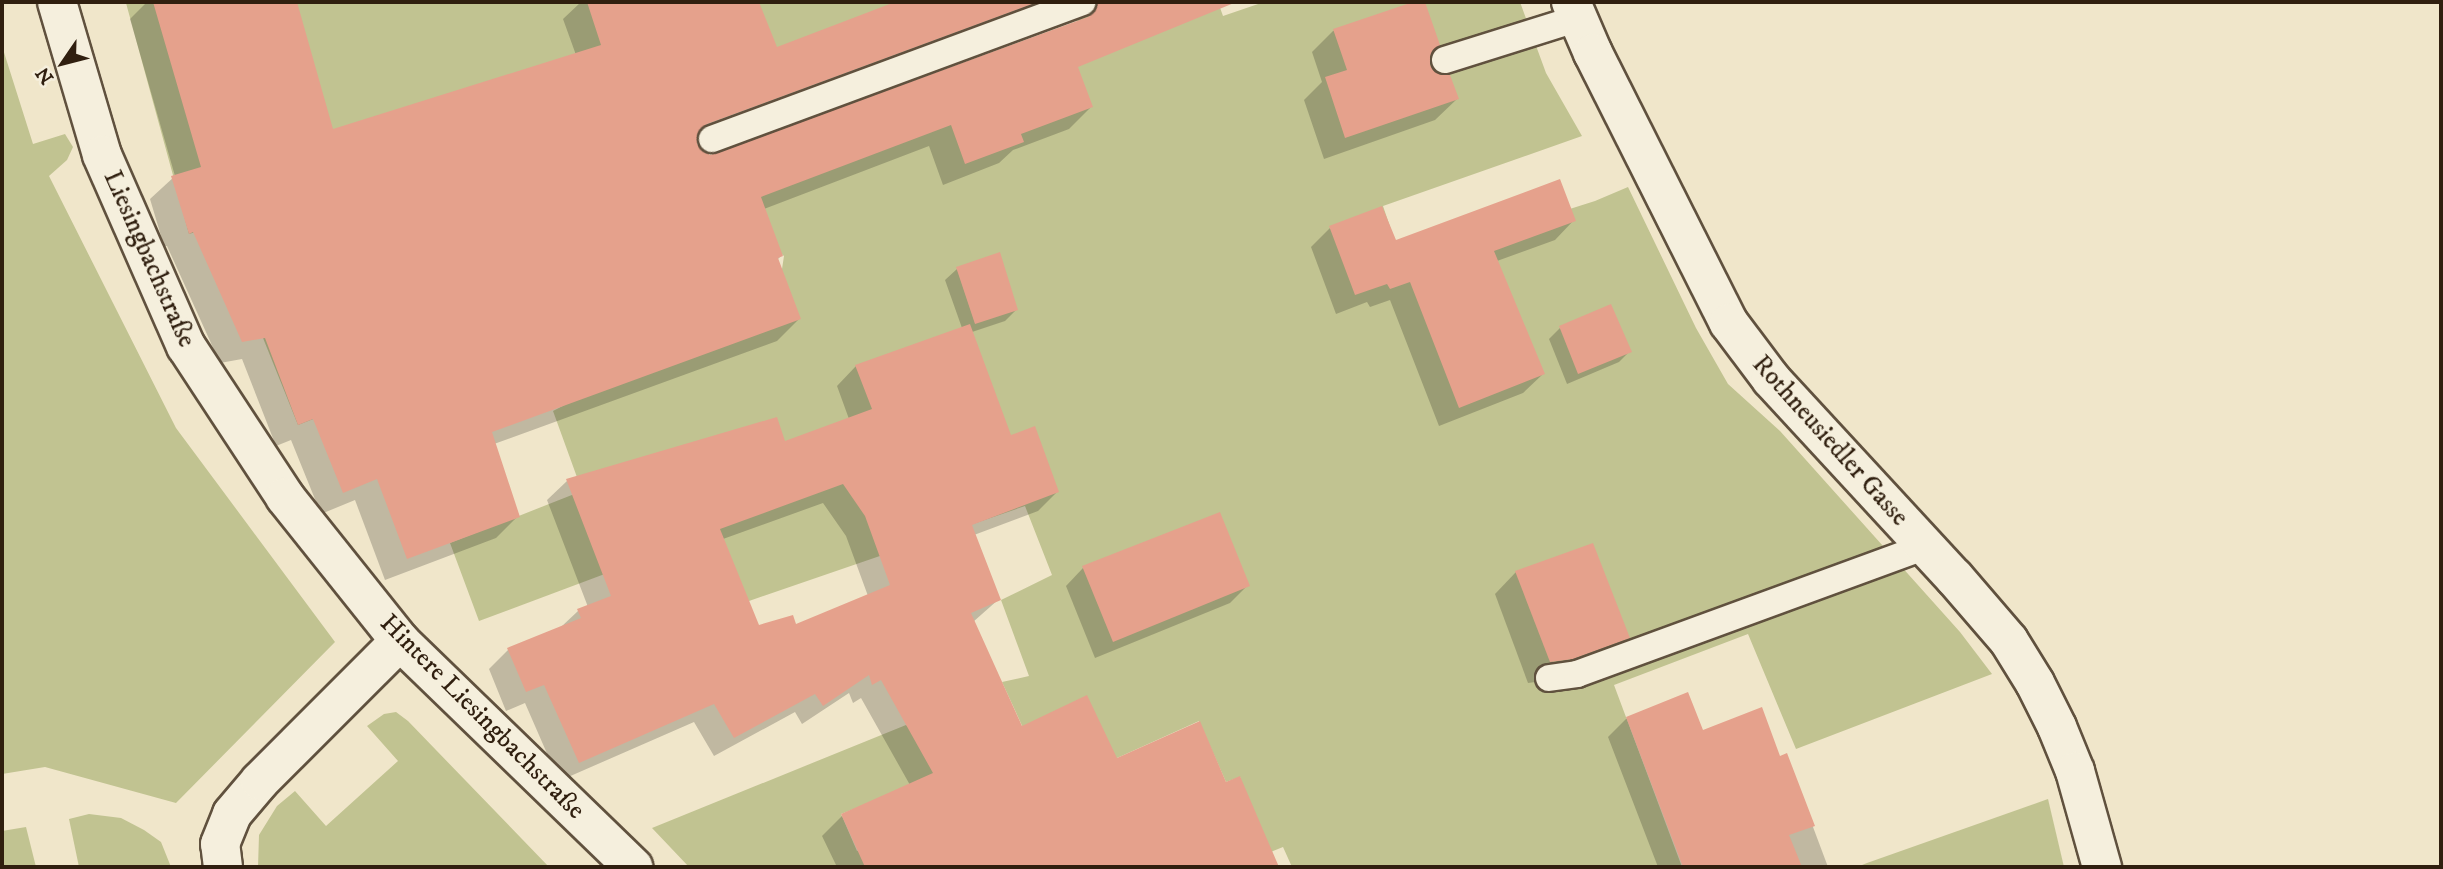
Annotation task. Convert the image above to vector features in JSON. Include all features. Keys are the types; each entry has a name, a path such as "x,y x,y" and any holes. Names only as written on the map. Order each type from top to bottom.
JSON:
{"street":[{"name":"Liesingbachstraße","path":"57,2 102,155 186,346 285,497"},
{"name":"Rothneusiedler Gasse","path":"1575,10 1729,323 1771,379 1926,546 2009,641 2035,683 2057,727 2074,771 2102,867"},
{"name":"Hintere Liesingbachstraße","path":"285,497 400,641 633,867"},
{"path":"223,867 220,844 232,814 260,781 400,641"}],"lane":[{"path":"712,139 1083,2"},
{"path":"1445,60 1575,10"},
{"path":"1549,678 1577,674 1926,546"}],"green space":[{"path":"941,2 597,131 623,213 1090,50 1072,8 1091,2 1218,2 1223,16 1264,2 1520,2 1546,73 1582,136 1383,206 1402,262 1595,201 1628,187 1696,328 1728,384 1780,431 1960,632 1992,674 1796,749 1748,634 1614,685 1682,867 1292,867 1283,847 1266,854 1240,777 1226,782 1199,721 1117,758 1166,867 1094,867 1077,832 998,867 689,867 652,828 906,725 960,767 841,814 857,851 1041,767 1002,682 1029,676 1001,600 1052,575 1025,506 749,601 706,536 479,621 450,543 582,491 553,411 766,302 782,269 784,256 726,210 496,347 298,425 263,338 414,164 189,234 126,3"},
{"path":"2,46 33,144 65,134 73,147 67,160 49,176 176,428 335,642 176,803 45,767 2,774"},
{"path":"396,712 408,721 549,867 258,867 259,835 277,806 295,791 326,826 398,761 367,726 384,714"},
{"path":"2048,799 2064,867 1857,867 1867,863"},
{"path":"89,814 121,818 144,830 161,842 171,867 79,867 69,819"},
{"path":"26,827 36,867 2,867 2,831"}],"building":[{"path":"153,2 297,2 333,129 601,45 587,2 759,2 777,47 895,2 1038,2 707,124 700,130 697,144 710,155 1088,17 1095,11 1098,2 1234,3 1078,67 1093,107 1021,134 1024,142 965,164 951,125 761,197 783,256 778,258 801,319 492,432 520,517 407,559 377,479 343,493 313,419 298,425 265,338 242,342 193,232 189,234 171,176 201,167"},
{"path":"1413,2 1425,2 1440,45 1430,56 1430,65 1441,75 1450,75 1459,99 1345,138 1325,77 1347,70 1333,29"},
{"path":"1560,179 1576,221 1494,251 1545,374 1459,408 1410,282 1390,289 1387,284 1355,295 1329,226 1382,206 1396,240"},
{"path":"1000,252 1018,310 975,324 956,267"},
{"path":"1611,304 1632,352 1578,374 1559,326"},
{"path":"970,324 1011,435 1035,426 1059,492 972,525 1001,600 971,613 1022,726 1087,695 1117,758 1200,721 1226,782 1240,776 1279,867 865,867 841,814 933,773 881,680 872,685 869,675 823,706 815,694 734,738 714,704 579,763 544,685 526,692 507,648 581,618 577,609 611,596 566,479 777,417 785,441 872,409 855,365","holes":["843,484 865,516 890,585 796,624 793,615 759,625 720,529"]},
{"path":"1220,512 1250,586 1113,642 1082,566"},
{"path":"1593,543 1630,638 1573,659 1550,662 1515,571"},
{"path":"1688,692 1703,730 1762,707 1780,756 1787,753 1815,826 1789,835 1802,867 1683,867 1626,717"}]}
